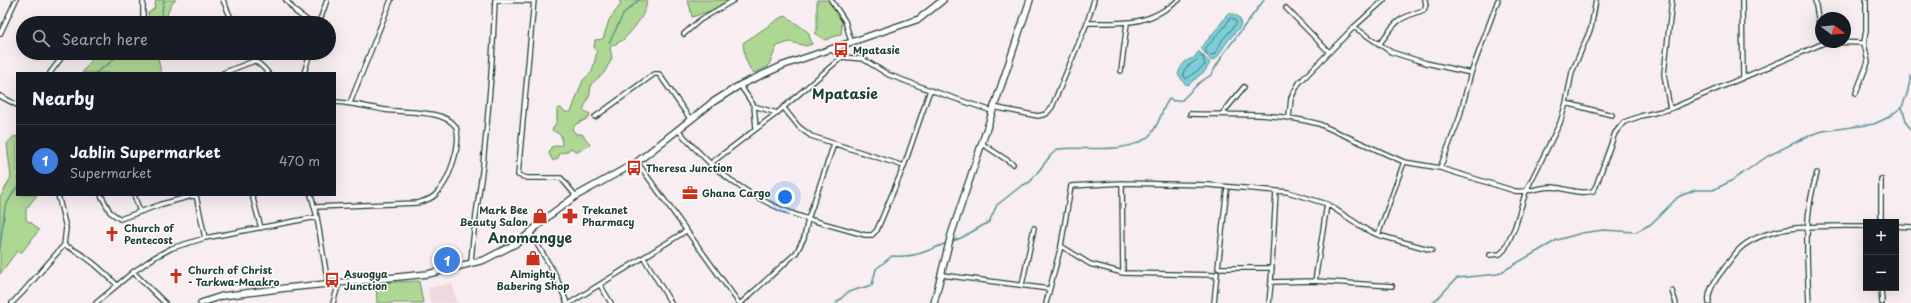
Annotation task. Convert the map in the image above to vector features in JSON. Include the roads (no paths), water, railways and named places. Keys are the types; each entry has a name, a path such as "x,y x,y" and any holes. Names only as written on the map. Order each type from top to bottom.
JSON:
{"street":[{"path":"0,34 16,0"},
{"path":"143,0 143,16"},
{"path":"223,0 230,16"},
{"path":"286,0 301,16"},
{"path":"322,16 328,0"},
{"path":"350,103 391,0"},
{"path":"471,263 473,230 483,164 492,64 495,0 534,0 518,175 527,178 561,178 576,196"},
{"path":"684,34 700,20 734,0"},
{"path":"831,0 845,21 851,41"},
{"path":"201,303 222,296 428,274 471,263 502,252 531,234 550,215 576,196 637,162 691,120 740,85 784,65 919,19 943,0"},
{"path":"934,303 951,235 1030,0"},
{"path":"831,50 842,57 863,59 889,75 930,90 993,109 1038,116 1046,114 1052,107 1087,23 1094,0"},
{"path":"1087,23 1127,23 1142,21 1166,9 1178,0"},
{"path":"1289,117 1293,93 1329,52 1384,0"},
{"path":"1379,45 1395,22 1424,10 1426,5 1425,0"},
{"path":"1440,168 1459,119 1471,73 1498,0"},
{"path":"1490,255 1500,254 1505,248 1515,226 1526,191 1560,123 1566,103 1572,72 1591,28 1596,0"},
{"path":"1670,110 1664,74 1672,0"},
{"path":"1742,0 1743,78"},
{"path":"1815,0 1817,12"},
{"path":"1856,93 1868,62 1864,43 1866,30 1866,0"},
{"path":"1286,8 1329,52"},
{"path":"1121,71 1127,23"},
{"path":"1354,27 1379,45 1408,58 1471,73"},
{"path":"1851,43 1864,43"},
{"path":"1190,114 1289,117 1319,124 1404,162 1440,168 1501,188 1526,191 1550,187 1585,192 1593,191 1596,186 1615,133 1620,126 1630,120 1670,110 1815,46"},
{"path":"710,164 777,113 842,57"},
{"path":"51,72 60,60"},
{"path":"225,72 254,60 263,66 267,72"},
{"path":"304,72 308,60"},
{"path":"595,116 654,74 659,74 691,120"},
{"path":"740,85 754,106 756,128"},
{"path":"1222,114 1244,87"},
{"path":"678,130 710,164 757,198 808,219 866,236 872,235 877,230 904,166 930,90"},
{"path":"0,96 16,104"},
{"path":"315,207 416,203 428,200 437,194 449,173 454,160 458,133 454,124 446,119 430,114 387,110 350,103 336,102"},
{"path":"1566,103 1612,115"},
{"path":"754,106 777,113"},
{"path":"783,107 805,132 834,144 904,166"},
{"path":"981,143 1013,164"},
{"path":"637,162 740,303 796,253 804,238 808,219 834,144"},
{"path":"1378,235 1404,162"},
{"path":"1809,303 1806,226 1812,189 1817,173"},
{"path":"1881,179 1881,219"},
{"path":"1046,303 1061,246 1071,186 1122,183 1227,187 1297,194 1327,204 1367,230 1378,235 1432,250"},
{"path":"1122,183 1123,273"},
{"path":"1214,303 1227,187"},
{"path":"1269,303 1276,191"},
{"path":"12,303 64,244 66,228 58,196"},
{"path":"101,196 106,207 120,219 193,196"},
{"path":"134,196 140,212"},
{"path":"196,196 205,238"},
{"path":"252,196 261,228"},
{"path":"311,196 317,216 328,284"},
{"path":"1315,281 1327,204"},
{"path":"96,303 133,272 155,257 172,248 205,238 317,216"},
{"path":"1709,303 1708,299 1715,282 1744,245 1760,236 1806,226 1863,226"},
{"path":"1899,226 1911,227"},
{"path":"1022,285 1034,228"},
{"path":"531,234 555,274 568,303 600,285 686,231"},
{"path":"64,244 95,263 117,285"},
{"path":"1061,246 1090,264 1123,273 1217,274"},
{"path":"644,258 671,303"},
{"path":"1218,268 1272,268"},
{"path":"133,272 165,303"},
{"path":"942,275 1050,289"},
{"path":"1271,282 1315,281 1392,286"},
{"path":"333,303 339,283"},
{"path":"600,285 611,303"},
{"path":"1672,291 1676,303"},
{"path":"1882,291 1882,303"}],"water":[{"path":"1227,14 1233,14 1238,17 1241,21 1240,27 1227,42 1216,59 1211,61 1201,48"},
{"path":"1198,52 1200,52 1210,63 1205,71 1188,85 1185,84 1178,74 1179,71 1183,64 1194,58"}],"waterway":[{"path":"161,16 164,0"},
{"path":"609,43 624,13 639,0"},
{"path":"950,242 961,238 989,222 997,205 1021,186 1030,182 1051,155 1058,149 1118,148 1130,146 1149,136 1156,126 1170,98 1173,101 1182,100 1199,83 1211,75 1224,53 1264,0"},
{"path":"96,72 112,60"},
{"path":"1433,303 1457,278 1498,274 1557,240 1582,233 1603,230 1636,232 1651,224 1678,197 1695,190 1713,190 1731,181 1768,156 1810,135 1823,131 1874,124 1887,118 1902,107 1911,76"},
{"path":"1902,107 1907,124 1911,129"},
{"path":"0,248 5,207 16,188"},
{"path":"836,303 848,292 872,285 876,269 892,256 914,255 947,243"}],"place":[{"name":"Mpatasie","path":"841,50"},
{"name":"Theresa Junction","path":"634,168"},
{"name":"Ghana Cargo","path":"690,193"},
{"name":"Mark Bee Beauty Salon","path":"540,216"},
{"name":"Trekanet Pharmacy","path":"570,216"},
{"name":"Church of Pentecost","path":"112,234"},
{"name":"Almighty Babering Shop","path":"533,258"},
{"name":"Jablin Supermarket","path":"447,260"},
{"name":"Church of Christ - Tarkwa-Maakro","path":"176,276"},
{"name":"Asuogya Junction","path":"332,280"}],"district":[{"name":"Mpatasie","path":"845,94"},
{"name":"Anomangye","path":"530,238"}]}
